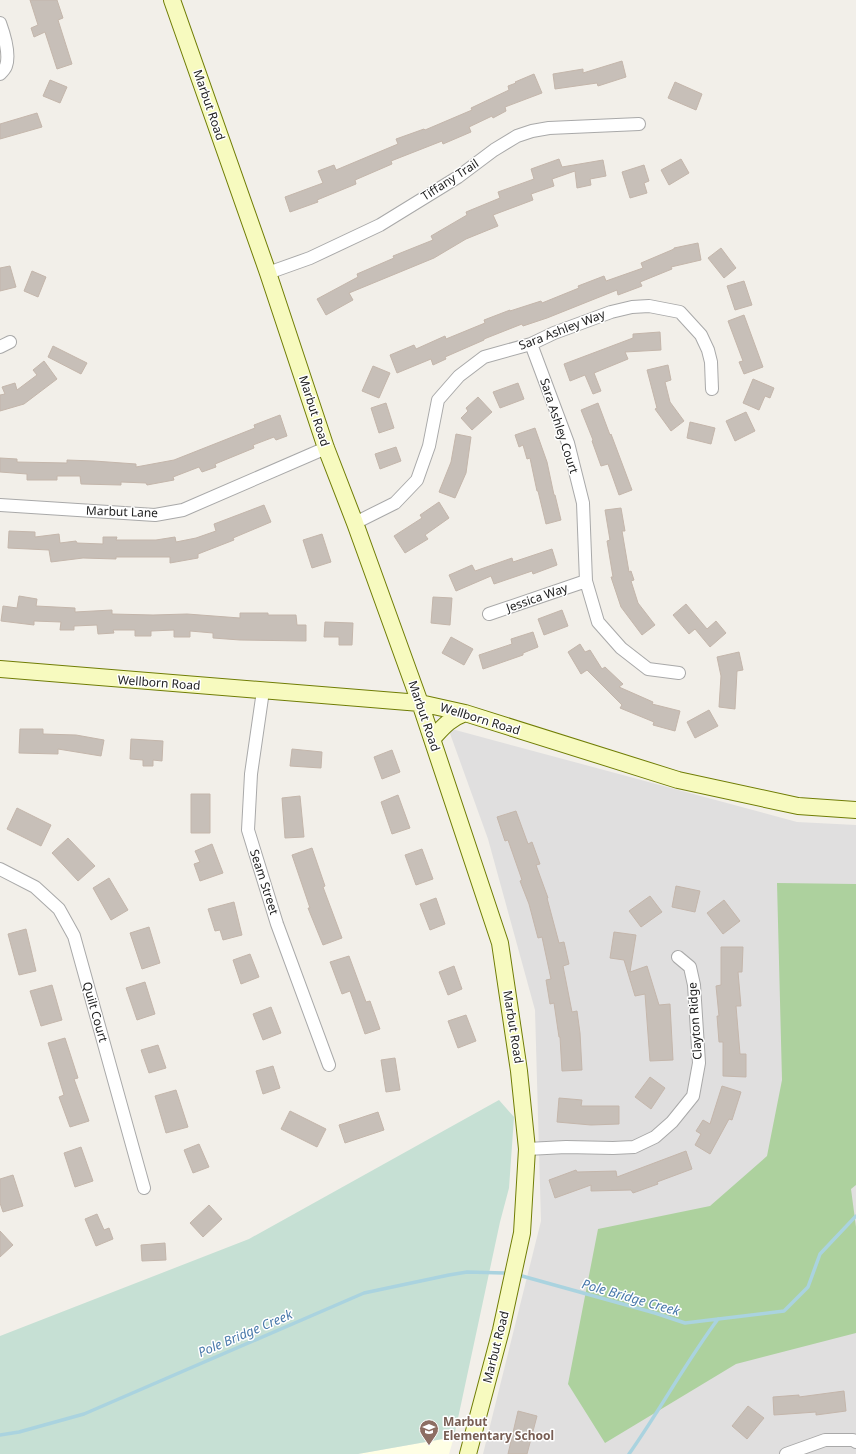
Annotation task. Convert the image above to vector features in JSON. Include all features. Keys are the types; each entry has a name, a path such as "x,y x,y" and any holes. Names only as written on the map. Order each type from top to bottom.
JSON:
{"street":[{"name":"Marbut Road","path":"172,0 268,273 326,448 355,523 420,703 500,943 519,1071 527,1149 522,1233 501,1330 468,1454"},
{"path":"0,23 7,52 6,65 0,74"},
{"name":"Tiffany Trail","path":"268,273 310,258 380,225 458,176 494,150 517,136 532,131 549,128 640,124"},
{"name":"Sara Ashley Way","path":"355,523 395,503 417,480 429,446 438,400 459,376 484,357 531,344 554,333 611,312 632,307 649,306 680,312 701,335 708,350 711,362 712,390"},
{"name":"Sara Ashley Court","path":"531,344 568,443 583,503 586,581 598,622 621,648 648,668 679,673"},
{"name":"Marbut Lane","path":"0,505 155,515 183,510 326,448"},
{"name":"Jessica Way","path":"489,614 586,581"},
{"name":"Wellborn Road","path":"0,669 420,703 465,713 678,780 798,806 856,810"},
{"name":"Seam Street","path":"263,691 251,774 248,830 277,924 329,1065"},
{"path":"432,739 447,722 454,717 465,713"},
{"name":"Quilt Court","path":"0,869 35,886 59,909 74,936 144,1188"},
{"name":"Clayton Ridge","path":"527,1149 566,1147 612,1148 634,1146 655,1137 672,1122 693,1096 699,1063 694,985 690,967 678,957"},
{"path":"786,1454 825,1440 853,1440 856,1442"}],"shaded area":[{"path":"448,728 797,822 856,825 856,1454 483,1454 541,1221 535,1010 488,839"},
{"path":"499,1100 514,1117 509,1188 500,1222 454,1437 358,1454 0,1454 0,1336 249,1239"},
{"name":"Marbut Elementary School","path":"454,1437 449,1454 358,1454"}],"green space":[{"path":"777,883 856,884 856,1185 851,1189 856,1227 856,1333 736,1364 605,1443 568,1384 598,1229 710,1206 767,1156 782,1080"}],"building":[{"path":"30,0 57,0 63,18 58,20 72,64 57,69 45,32 34,37 31,28 38,25"},
{"path":"622,61 626,77 598,86 597,83 555,89 553,74 583,69 583,73"},
{"path":"534,74 542,93 505,107 506,111 493,118 492,116 469,127 471,132 443,144 442,141 391,161 392,164 355,180 356,184 317,200 318,202 290,212 285,197 323,183 318,171 334,165 336,170 398,144 396,139 424,129 425,130 472,110 471,108 509,90 508,86"},
{"path":"50,80 67,87 60,103 43,96"},
{"path":"675,82 702,94 696,110 668,98"},
{"path":"37,113 42,127 0,139 0,124"},
{"path":"559,159 562,167 603,160 606,176 590,179 591,185 577,188 575,171 552,179 554,186 531,194 533,200 493,215 498,226 466,239 434,258 349,293 353,300 326,315 317,299 358,277 357,274 394,258 393,256 433,240 431,236 467,215 466,212 500,198 498,192 534,179 531,169"},
{"path":"681,159 689,173 669,185 661,170"},
{"path":"644,165 649,181 644,183 647,193 630,198 622,172"},
{"path":"698,243 701,260 671,267 672,269 640,282 642,286 618,295 617,290 547,318 523,326 522,324 484,339 445,357 446,359 433,365 431,359 397,373 390,355 414,345 416,349 445,336 446,339 485,323 484,320 510,310 541,301 542,303 579,288 578,286 604,276 606,281 643,268 641,263 674,248"},
{"path":"721,248 736,268 724,278 708,258"},
{"path":"10,266 16,287 0,291 0,268"},
{"path":"32,271 46,277 38,297 24,291"},
{"path":"744,281 752,305 735,310 727,286"},
{"path":"744,315 763,367 744,374 739,362 743,361 728,321"},
{"path":"660,332 661,350 625,352 628,359 594,373 601,391 593,394 585,375 570,381 564,364 633,338 633,334"},
{"path":"53,346 87,363 81,374 48,357"},
{"path":"44,361 57,379 24,404 0,411 0,395 5,394 2,387 15,383 17,390 37,375 33,370"},
{"path":"668,365 671,380 665,382 670,402 684,421 671,431 655,409 657,408 647,370"},
{"path":"373,366 390,373 379,398 362,391"},
{"path":"753,379 774,388 770,398 765,396 759,410 743,403"},
{"path":"518,383 524,399 500,408 493,392"},
{"path":"478,397 492,412 472,430 461,418 468,411 466,408"},
{"path":"386,403 394,428 379,433 371,408"},
{"path":"598,403 632,490 619,495 608,464 601,466 592,441 593,440 581,410"},
{"path":"746,412 755,431 735,441 726,421"},
{"path":"280,415 287,436 276,440 274,437 253,445 254,448 215,464 216,467 202,472 199,467 173,477 174,480 147,485 146,483 121,482 121,485 81,484 80,476 57,476 57,480 27,480 27,474 0,472 0,458 17,459 17,462 67,463 67,460 94,461 136,464 136,467 174,460 255,428 254,425"},
{"path":"690,422 715,428 711,444 687,438"},
{"path":"535,428 547,462 561,520 546,524 530,458 527,459 523,445 519,447 515,435"},
{"path":"456,434 471,437 466,473 455,498 439,492 451,462"},
{"path":"396,447 401,461 380,469 375,454"},
{"path":"439,502 449,518 425,535 428,539 405,553 394,536 422,518 420,515"},
{"path":"264,505 271,522 233,538 234,540 198,554 198,558 170,563 170,557 116,557 116,559 83,558 51,562 49,550 8,548 9,531 35,532 35,537 59,534 60,543 76,541 77,543 103,544 103,537 117,537 116,540 156,540 175,537 176,542 196,538 216,531 214,524"},
{"path":"621,508 625,531 622,531 629,572 631,571 634,580 631,581 638,603 655,625 642,635 621,607 611,577 613,577 607,541 610,540 605,510"},
{"path":"322,534 331,562 312,568 303,540"},
{"path":"552,549 557,565 533,574 532,571 494,584 491,576 456,591 449,575 472,565 475,571 512,558 513,562"},
{"path":"19,596 37,599 36,606 75,608 75,612 112,610 112,614 187,614 240,618 240,613 296,615 297,625 306,625 306,641 213,638 213,633 190,631 190,637 174,637 174,630 151,631 151,636 135,636 135,630 113,630 114,633 98,634 97,625 74,626 74,630 60,630 61,622 34,621 34,625 1,621 3,606 17,608"},
{"path":"433,597 452,598 450,625 431,623"},
{"path":"686,604 707,629 716,621 726,633 710,647 695,629 689,634 673,615"},
{"path":"562,610 568,626 544,635 538,619"},
{"path":"325,622 353,623 352,645 339,645 339,637 324,637"},
{"path":"533,632 538,647 523,653 523,655 483,669 479,655 512,644 511,639"},
{"path":"451,637 473,649 464,665 442,653"},
{"path":"580,644 585,652 590,650 602,669 605,667 623,684 619,687 653,702 652,704 680,711 675,731 653,725 654,722 620,708 622,705 587,670 581,674 568,652"},
{"path":"739,652 743,670 737,671 735,709 719,707 721,676 717,657"},
{"path":"709,710 718,726 695,738 687,722"},
{"path":"20,729 43,729 43,734 76,735 104,740 101,756 58,749 58,754 19,753"},
{"path":"131,739 163,741 162,761 153,760 153,766 143,766 143,760 130,759"},
{"path":"292,749 322,752 321,768 290,766"},
{"path":"392,750 400,772 382,779 374,757"},
{"path":"191,794 210,794 210,833 191,833"},
{"path":"398,795 410,828 392,834 381,802"},
{"path":"300,796 304,837 285,838 282,798"},
{"path":"17,808 51,825 41,846 7,829"},
{"path":"516,811 528,844 532,842 540,864 536,865 548,898 559,943 564,942 569,964 563,966 572,1012 577,1011 582,1070 562,1071 560,1037 554,1003 550,1004 546,980 551,979 542,937 538,938 529,904 520,881 522,880 508,840 505,841 497,817"},
{"path":"68,838 95,866 78,881 52,853"},
{"path":"212,844 223,873 200,881 194,864 200,862 195,851"},
{"path":"312,848 325,886 323,887 342,938 323,945 308,908 310,908 292,855"},
{"path":"422,849 433,879 416,885 405,855"},
{"path":"109,878 128,910 111,920 93,888"},
{"path":"676,886 700,891 695,912 672,907"},
{"path":"650,896 662,912 641,927 629,911"},
{"path":"436,898 445,924 430,930 420,904"},
{"path":"724,900 740,921 723,934 707,913"},
{"path":"234,902 242,935 223,940 220,930 215,931 208,909"},
{"path":"149,927 160,963 142,969 130,933"},
{"path":"26,929 36,971 19,975 8,934"},
{"path":"614,932 636,935 630,972 647,966 659,1005 670,1004 673,1060 650,1061 645,994 635,996 624,960 610,958"},
{"path":"721,947 743,947 742,972 738,972 741,1006 736,1006 740,1054 746,1054 746,1077 723,1076 723,1042 719,1042 717,1016 719,1016 716,986 721,985"},
{"path":"250,954 259,977 241,984 233,960"},
{"path":"349,956 366,1002 370,1001 380,1029 365,1034 350,991 342,994 330,962"},
{"path":"454,966 462,989 448,995 439,972"},
{"path":"145,982 155,1014 137,1020 126,988"},
{"path":"52,985 62,1020 41,1026 30,991"},
{"path":"271,1007 281,1033 263,1040 253,1014"},
{"path":"466,1015 476,1041 458,1048 448,1021"},
{"path":"65,1038 78,1078 74,1079 89,1121 70,1127 59,1097 64,1095 48,1043"},
{"path":"158,1045 166,1068 149,1073 141,1050"},
{"path":"395,1058 400,1090 386,1092 381,1060"},
{"path":"273,1066 280,1088 263,1094 256,1071"},
{"path":"650,1077 665,1088 651,1109 635,1097"},
{"path":"722,1086 741,1092 732,1120 729,1119 710,1154 695,1145 701,1134 696,1131 703,1120 710,1124"},
{"path":"176,1090 188,1127 166,1133 155,1096"},
{"path":"559,1098 582,1100 581,1106 619,1106 619,1124 591,1125 557,1122"},
{"path":"290,1111 326,1129 317,1147 281,1129"},
{"path":"378,1112 384,1130 345,1143 339,1125"},
{"path":"199,1144 209,1167 193,1173 184,1150"},
{"path":"81,1147 93,1181 75,1187 64,1153"},
{"path":"686,1151 692,1169 633,1193 631,1190 591,1191 591,1185 555,1198 549,1180 576,1170 577,1172 616,1171 617,1177"},
{"path":"13,1175 23,1206 3,1212 0,1203 0,1179"},
{"path":"209,1205 222,1219 203,1237 190,1223"},
{"path":"97,1214 104,1230 109,1228 113,1239 96,1246 85,1219"},
{"path":"0,1231 13,1245 0,1257"},
{"path":"165,1243 166,1260 142,1261 141,1245"},
{"path":"844,1391 846,1411 816,1415 816,1412 774,1415 773,1397 799,1395 799,1397"},
{"path":"748,1406 764,1418 747,1439 732,1426"},
{"path":"518,1411 537,1416 527,1454 508,1454"}],"waterway":[{"name":"Pole Bridge Creek","path":"522,1276 655,1313 685,1323 784,1311 808,1287 820,1254 856,1216"},
{"name":"Pole Bridge Creek","path":"0,1435 19,1432 84,1414 364,1293 467,1272 504,1273"},
{"path":"629,1454 718,1319"}],"place":[{"name":"Marbut Elementary School","path":"429,1446"}]}
